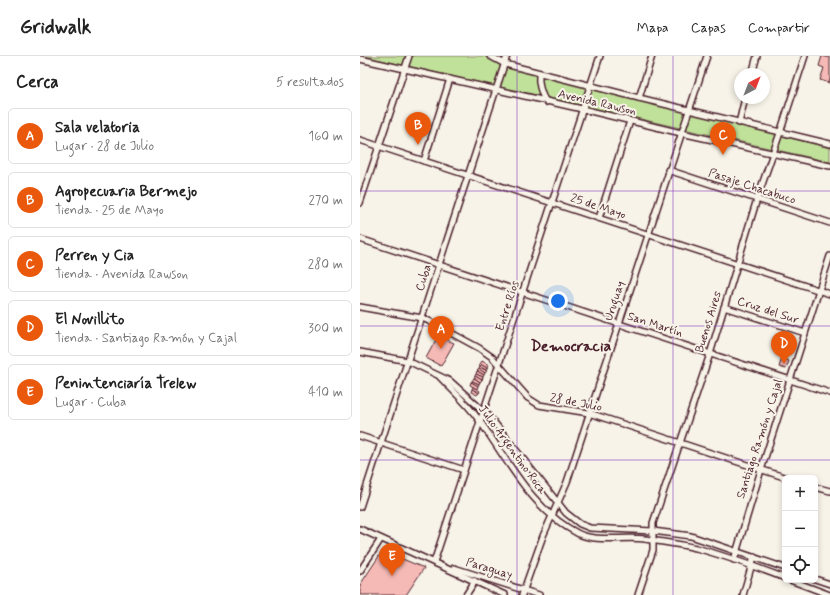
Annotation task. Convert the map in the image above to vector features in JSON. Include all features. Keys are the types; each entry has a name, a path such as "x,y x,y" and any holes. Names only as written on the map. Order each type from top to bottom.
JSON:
{"street":[{"path":"360,203 409,56"},
{"name":"Avenida Rawson","path":"490,56 505,64 739,123 830,144"},
{"name":"Cuba","path":"360,507 507,56"},
{"name":"Entre Ríos","path":"434,562 600,56"},
{"path":"639,98 652,56"},
{"name":"Uruguay","path":"523,592 543,536 567,482 668,170 707,56"},
{"path":"754,68 757,56"},
{"name":"Buenos Aires","path":"638,595 653,550 653,523 710,354 757,198 774,153 805,56"},
{"name":"Avenida Rawson","path":"360,59 830,166"},
{"path":"539,72 538,80 542,95 546,102"},
{"path":"424,161 450,79"},
{"path":"739,123 744,104"},
{"path":"599,218 630,121"},
{"name":"25 de Mayo","path":"360,140 830,294"},
{"name":"Pasaje Chacabuco","path":"668,170 830,223"},
{"name":"San Martín","path":"360,239 830,393"},
{"name":"Santiago Ramón y Cajal","path":"734,560 761,470 830,256"},
{"name":"Cruz del Sur","path":"724,307 805,333"},
{"name":"28 de Julio","path":"360,308 422,318 429,321 479,348 499,364 528,398 544,407 589,413 782,476"},
{"name":"Julio Argentino Roca","path":"360,352 408,361 450,381 484,411 557,503 572,519 585,526 653,531 691,536 736,550 782,567"},
{"name":"Julio Argentino Roca","path":"437,374 473,412 516,476 538,502 552,516 567,527 584,536 640,538 696,548 782,577"},
{"path":"360,436 464,470"},
{"path":"818,488 830,491"},
{"path":"360,529 505,595"},
{"path":"360,571 381,539"},
{"path":"743,595 754,557"},
{"name":"Paraguay","path":"434,562 523,592 539,595"},
{"path":"818,580 830,584"},
{"path":"466,595 475,581"},
{"path":"798,583 830,595"}],"green space":[{"path":"363,56 484,56 501,66 830,148 830,162"}],"building":[{"path":"822,56 830,58 829,83 820,80 824,68 819,66"},
{"path":"438,336 454,343 441,366 426,358"},
{"path":"782,358 789,361 786,369 779,367"},
{"path":"482,361 489,365 487,368 480,364"},
{"path":"480,364 487,368 486,370 479,366"},
{"path":"480,367 487,371 485,373 479,369"},
{"path":"479,369 485,373 484,375 477,371"},
{"path":"477,371 484,375 483,377 476,374"},
{"path":"476,374 483,377 482,380 475,376"},
{"path":"475,376 482,380 480,382 474,378"},
{"path":"474,378 480,382 479,384 472,381"},
{"path":"472,381 479,384 478,386 471,382"},
{"path":"471,382 478,386 477,389 470,385"},
{"path":"473,387 480,391 479,393 472,389"},
{"path":"472,389 479,393 477,395 471,392"},
{"path":"386,552 424,568 406,595 360,595 360,585 381,553"}],"place":[{"name":"Agropecuaria Bermejo","path":"418,145"},
{"name":"Perren y Cia","path":"723,155"},
{"name":"Sala velatoria","path":"441,349"},
{"name":"El Novillito","path":"784,364"},
{"name":"Penintenciaría Trelew","path":"392,576"}],"district":[{"name":"Democracia","path":"571,346"}]}
